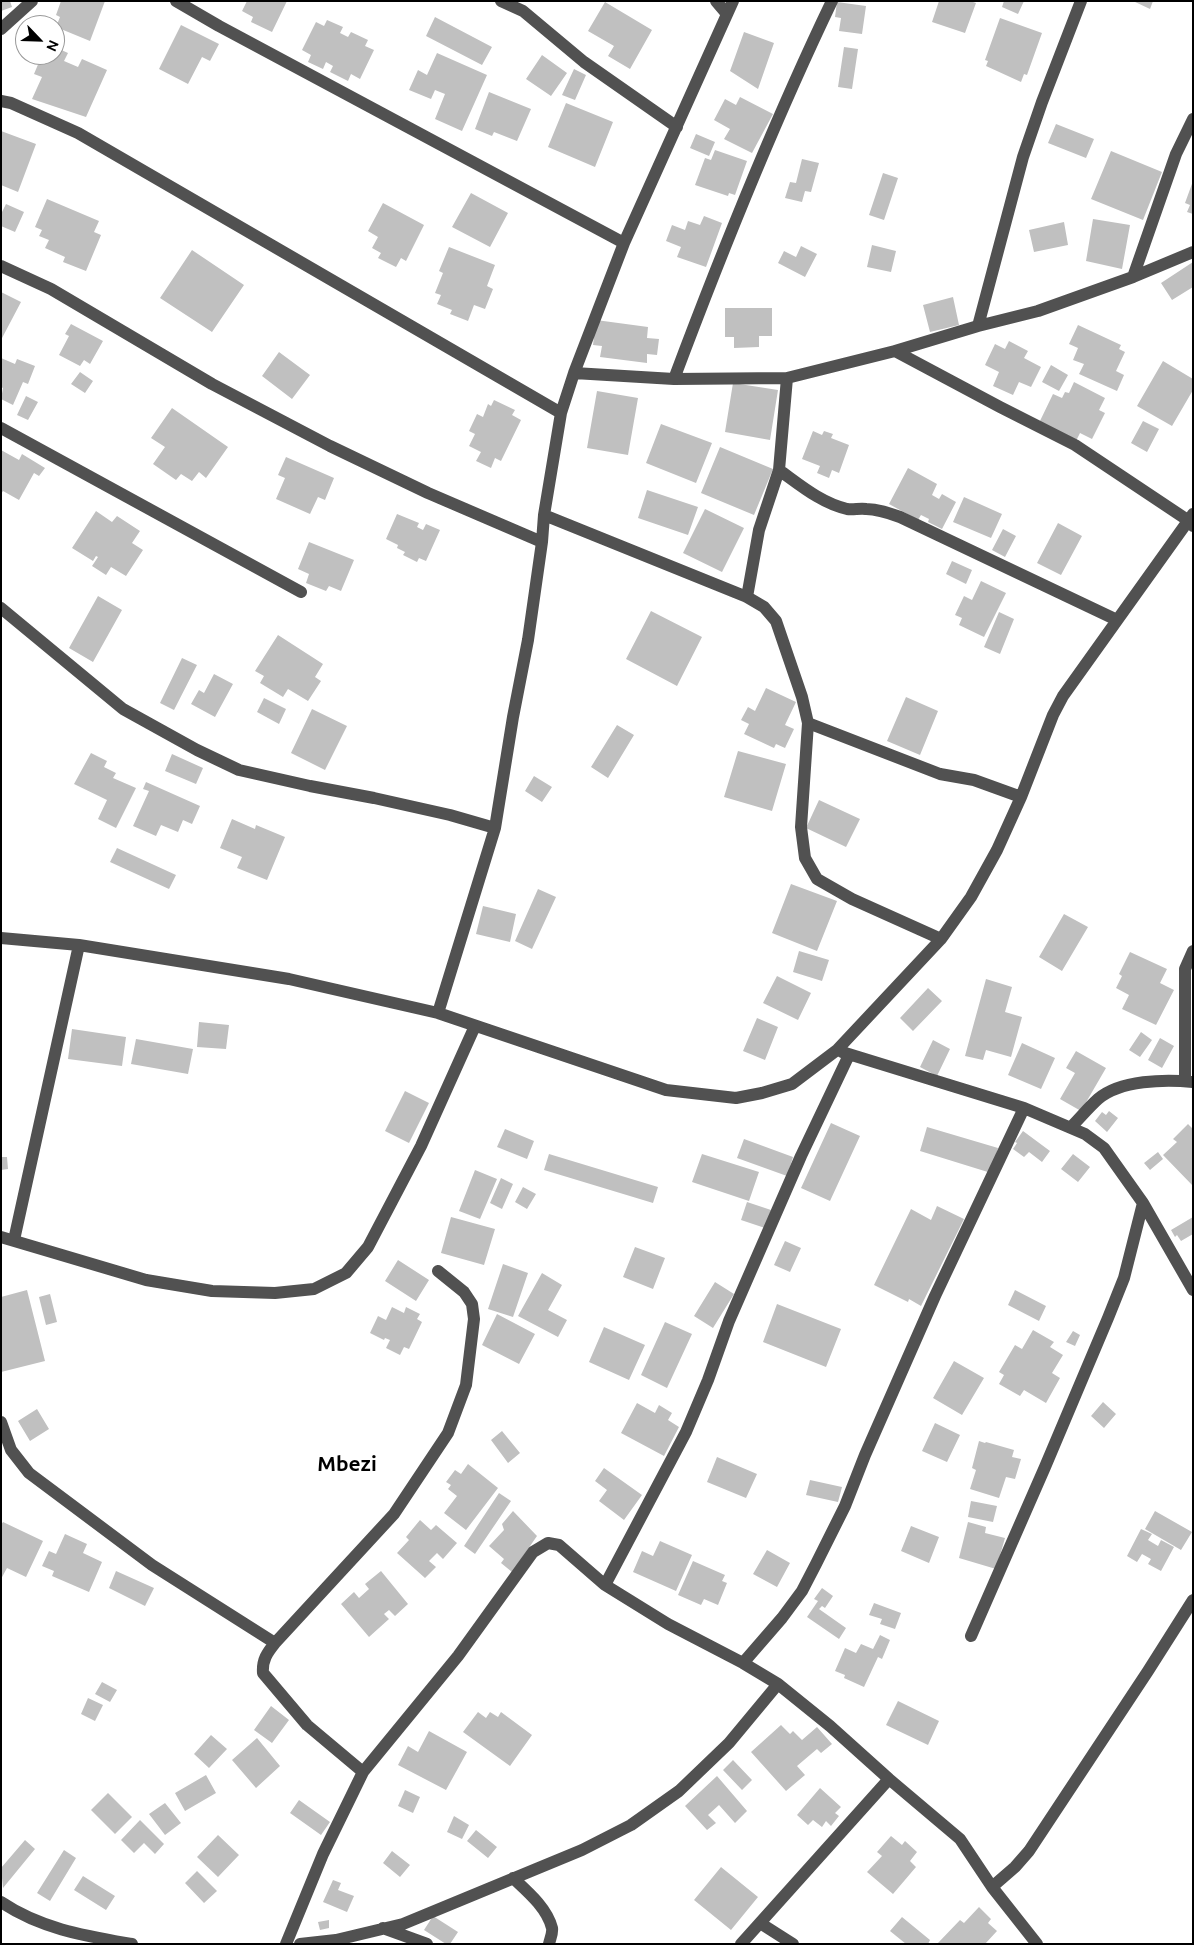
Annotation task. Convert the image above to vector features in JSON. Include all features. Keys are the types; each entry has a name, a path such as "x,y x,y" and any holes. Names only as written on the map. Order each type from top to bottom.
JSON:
{"street":[{"path":"1,29 32,1"},
{"path":"176,1 219,26 624,242"},
{"path":"501,1 524,11 584,62 677,127"},
{"path":"716,1 726,14"},
{"path":"438,1013 495,828 528,640 544,515 561,413 574,373 624,242 733,1"},
{"path":"674,379 720,258 796,75 832,1"},
{"path":"978,326 1024,157 1045,93 1081,1"},
{"path":"1,101 11,103 78,133 561,413"},
{"path":"1133,277 1176,154 1193,119"},
{"path":"574,373 674,379 787,378 895,351 978,326 1038,311 1133,277 1193,252"},
{"path":"1,266 51,290 212,384 330,446 428,494 542,542"},
{"path":"1,938 79,945 289,979 438,1013 666,1090 736,1098 762,1094 792,1084 843,1053 941,940 971,897 993,858 1021,797 1053,715 1063,696 1116,620 1191,520 1075,445 895,351"},
{"path":"747,597 759,530 779,470 787,378"},
{"path":"1,428 301,592"},
{"path":"779,470 816,497 833,505 849,510 867,509 882,511 900,517 1116,620"},
{"path":"544,515 747,597 764,607 776,621 802,697 808,723 801,827 805,858 817,879 852,899 941,940"},
{"path":"1,608 123,709 197,750 239,770 450,815 495,828"},
{"path":"808,723 940,774 974,780 1021,797"},
{"path":"14,1240 79,945"},
{"path":"1071,1127 1099,1098 1125,1086 1189,1081 1185,969 1193,951"},
{"path":"1,1236 146,1280 212,1291 275,1293 314,1289 346,1273 368,1247 421,1146 475,1026"},
{"path":"843,1053 1024,1108 1085,1134 1104,1148 1143,1203 1193,1290"},
{"path":"605,1585 686,1432 708,1380 729,1321 801,1156 843,1053"},
{"path":"743,1663 802,1591 816,1564 845,1506 865,1455 935,1296 1024,1108"},
{"path":"971,1636 1045,1467 1124,1278 1143,1203"},
{"path":"363,1772 307,1725 263,1673 264,1658 274,1643 394,1514 448,1433 466,1385 474,1319 472,1304 464,1292 438,1271"},
{"path":"1,1422 11,1450 29,1473 152,1564 274,1643"},
{"path":"286,1944 323,1854 363,1772 458,1656 533,1552 548,1543 559,1545 605,1585 668,1624 743,1663 778,1684 830,1726 960,1839 992,1887 1037,1944"},
{"path":"992,1887 1015,1867 1029,1851 1193,1600"},
{"path":"300,1944 336,1940 403,1924 582,1850 631,1825 678,1791 729,1743 778,1684"},
{"path":"741,1944 889,1779"},
{"path":"513,1878 531,1894 545,1913 552,1930 549,1944"},
{"path":"1,1902 13,1910 65,1931 132,1944"},
{"path":"760,1923 793,1944"},
{"path":"383,1928 427,1944"}],"building":[{"path":"1,1 10,1 12,7 1,11"},
{"path":"61,1 105,1 90,41 65,31 65,15 56,15"},
{"path":"247,1 287,1 272,32 251,22 253,17 242,11"},
{"path":"939,1 970,1 976,3 965,33 932,22"},
{"path":"1004,1 1024,1 1018,14 1002,7"},
{"path":"1133,1 1153,1 1150,9"},
{"path":"605,2 652,30 630,69 608,56 614,46 588,31"},
{"path":"837,2 866,6 862,34 839,31 841,18 835,17"},
{"path":"435,17 492,47 482,65 426,36"},
{"path":"1000,18 1042,33 1027,75 1024,74 1021,82 986,66 988,61 985,60"},
{"path":"327,20 343,27 340,33 348,37 351,32 368,40 365,46 374,50 360,79 351,74 348,81 330,72 333,66 326,62 323,69 308,62 311,55 302,50 316,22 324,26"},
{"path":"181,25 219,44 210,61 202,57 188,84 159,69"},
{"path":"744,32 774,43 758,89 730,71"},
{"path":"844,47 858,49 852,89 838,87"},
{"path":"437,53 487,75 462,131 435,119 445,94 435,90 431,99 409,90 418,70 427,75"},
{"path":"542,55 567,73 551,96 526,79"},
{"path":"82,59 107,70 86,117 32,99 42,77 34,74 38,65 65,65 65,61 78,67"},
{"path":"574,69 586,75 575,100 562,95"},
{"path":"489,92 531,109 517,141 494,132 492,136 475,129"},
{"path":"740,97 773,114 752,153 724,139 730,129 714,120 725,99 736,105"},
{"path":"566,103 613,122 595,167 548,147"},
{"path":"1056,124 1094,139 1086,158 1048,143"},
{"path":"1,131 36,144 18,192 1,185"},
{"path":"696,134 715,142 709,156 690,148"},
{"path":"715,150 747,161 735,195 729,193 728,196 695,185 705,158 711,160"},
{"path":"1111,151 1162,172 1143,220 1091,199"},
{"path":"802,159 819,163 811,192 805,191 802,202 785,198 790,182 796,183"},
{"path":"883,173 898,178 884,220 869,215"},
{"path":"1193,181 1193,214 1187,212 1190,205 1185,203"},
{"path":"471,193 508,213 490,247 452,227"},
{"path":"47,199 99,221 94,232 101,235 86,271 63,262 65,257 45,248 49,240 39,236 42,230 35,227"},
{"path":"383,203 424,225 406,261 401,258 396,267 378,258 381,253 372,248 378,237 368,231"},
{"path":"6,204 24,212 15,232 1,226 1,214"},
{"path":"704,216 722,223 706,267 677,257 681,247 666,241 672,225 685,230 688,221 700,225"},
{"path":"1093,219 1130,225 1122,269 1086,261"},
{"path":"1064,222 1068,245 1034,252 1029,230"},
{"path":"872,245 896,251 891,272 867,267"},
{"path":"801,246 817,254 805,277 778,263 784,251 796,257"},
{"path":"449,247 495,265 487,286 493,289 485,309 474,305 468,321 450,314 452,310 437,304 441,295 435,293 443,273 439,271"},
{"path":"192,250 244,285 212,332 160,298"},
{"path":"1193,262 1193,287 1172,300 1161,283"},
{"path":"1,292 21,302 1,340"},
{"path":"953,297 959,325 930,332 923,305"},
{"path":"725,308 772,308 772,336 759,336 759,347 734,348 734,337 725,337"},
{"path":"596,320 648,327 647,338 659,339 657,355 647,354 647,363 600,357 602,346 593,345"},
{"path":"71,324 103,341 90,364 84,360 80,366 59,355 69,336 65,334"},
{"path":"1078,325 1121,345 1119,349 1125,352 1116,371 1124,375 1117,391 1079,374 1084,364 1073,360 1078,348 1069,344"},
{"path":"1009,341 1028,351 1024,358 1041,367 1031,387 1019,382 1013,395 993,386 999,372 985,365 995,344 1005,349"},
{"path":"279,352 310,375 292,399 262,376"},
{"path":"1,358 15,364 17,359 35,366 28,384 23,382 13,405 1,399 3,388 1,387"},
{"path":"1163,361 1193,379 1193,390 1172,426 1137,406"},
{"path":"1051,365 1068,375 1059,391 1042,382"},
{"path":"80,372 93,381 85,393 71,384"},
{"path":"1074,382 1105,398 1099,410 1105,413 1092,439 1080,433 1076,441 1039,423 1053,394 1062,398 1065,392 1069,393"},
{"path":"733,383 778,390 770,440 725,432"},
{"path":"597,391 638,398 628,455 587,448"},
{"path":"26,396 38,402 28,420 17,415"},
{"path":"494,400 515,410 512,415 521,420 501,461 495,458 491,468 476,461 481,452 469,446 475,434 469,431 477,414 483,417 488,404 491,406"},
{"path":"172,408 228,447 206,478 199,472 192,481 181,474 176,480 153,464 165,447 151,438"},
{"path":"1143,421 1159,429 1147,452 1131,443"},
{"path":"661,424 712,443 696,483 646,463"},
{"path":"813,431 822,435 824,431 833,434 831,438 849,445 839,473 832,470 829,478 817,473 820,466 802,459"},
{"path":"720,447 773,469 754,515 701,493"},
{"path":"1,450 19,460 22,454 45,468 39,476 34,473 19,500 3,491 1,494"},
{"path":"286,457 334,478 325,500 318,497 310,514 276,499 285,478 278,475"},
{"path":"908,468 937,484 932,495 939,499 942,494 956,502 942,529 928,522 929,519 921,515 918,520 889,504"},
{"path":"647,490 698,507 688,535 638,518"},
{"path":"964,497 1002,514 991,538 953,522"},
{"path":"705,509 744,528 722,572 683,553"},
{"path":"96,511 112,522 117,516 140,531 132,543 143,550 126,576 111,567 106,575 92,566 98,557 96,556 93,561 72,548"},
{"path":"397,514 419,523 417,527 423,530 426,524 440,530 426,561 419,558 417,562 403,555 405,552 397,548 398,545 386,539"},
{"path":"1058,523 1082,536 1061,575 1037,563"},
{"path":"1003,529 1016,536 1005,557 992,550"},
{"path":"309,542 354,560 341,591 329,586 326,591 306,583 309,574 298,569"},
{"path":"952,561 972,570 966,584 946,574"},
{"path":"981,581 1006,593 984,637 959,625 962,618 955,615 964,596 972,600"},
{"path":"98,596 122,610 93,662 69,648"},
{"path":"651,611 702,637 677,686 626,659"},
{"path":"999,612 1014,619 1000,654 984,647"},
{"path":"278,635 323,664 315,677 321,681 308,701 288,689 283,697 260,683 264,676 255,671"},
{"path":"182,658 197,665 174,710 160,703"},
{"path":"214,674 233,684 215,717 191,704 199,690 204,693"},
{"path":"766,688 796,702 785,725 794,729 785,748 776,744 774,748 744,734 749,724 741,720 748,707 755,711"},
{"path":"906,697 938,711 920,755 887,741"},
{"path":"264,698 286,709 279,724 257,712"},
{"path":"312,709 347,726 325,770 291,753"},
{"path":"617,725 634,735 608,778 591,767"},
{"path":"738,751 786,764 772,811 724,797"},
{"path":"91,753 107,761 104,767 116,773 113,778 136,788 116,828 98,819 107,800 74,784"},
{"path":"172,754 203,768 196,784 165,771"},
{"path":"534,776 552,787 542,802 525,791"},
{"path":"146,782 200,806 192,824 183,820 178,832 161,825 156,836 133,826 149,791 143,789"},
{"path":"819,800 860,819 846,847 806,828"},
{"path":"232,819 255,829 256,825 285,837 267,880 237,868 242,857 220,848"},
{"path":"117,848 176,875 169,889 110,862"},
{"path":"791,884 837,901 817,951 772,933"},
{"path":"538,889 556,897 532,949 515,941"},
{"path":"483,906 516,914 510,942 476,934"},
{"path":"1064,914 1088,927 1062,971 1039,957"},
{"path":"799,951 829,960 822,981 793,972"},
{"path":"1130,952 1167,969 1160,983 1174,990 1156,1025 1122,1009 1129,995 1116,988 1122,976 1119,974"},
{"path":"777,976 811,993 798,1020 763,1003"},
{"path":"986,979 1012,987 1005,1012 1022,1017 1011,1057 986,1050 983,1060 965,1056"},
{"path":"928,988 942,1001 913,1031 900,1018"},
{"path":"757,1018 778,1027 765,1060 743,1051"},
{"path":"199,1022 229,1025 226,1049 197,1047"},
{"path":"72,1029 126,1037 122,1066 68,1059"},
{"path":"1141,1032 1152,1040 1140,1057 1129,1050"},
{"path":"1160,1038 1174,1046 1162,1068 1148,1060"},
{"path":"136,1039 193,1049 188,1074 131,1064"},
{"path":"933,1040 950,1049 937,1076 920,1067"},
{"path":"1022,1043 1055,1058 1041,1089 1008,1075"},
{"path":"1076,1051 1106,1068 1081,1111 1060,1099 1075,1073 1066,1068"},
{"path":"405,1091 429,1103 409,1143 385,1131"},
{"path":"1109,1111 1118,1118 1107,1132 1095,1121 1102,1112 1106,1115"},
{"path":"831,1123 860,1136 830,1201 801,1188"},
{"path":"1188,1124 1193,1129 1193,1186 1163,1155 1177,1142 1173,1139"},
{"path":"927,1127 998,1148 991,1173 920,1151"},
{"path":"505,1129 534,1141 527,1159 497,1147"},
{"path":"1023,1131 1050,1151 1042,1162 1029,1152 1024,1157 1013,1149 1017,1143 1015,1142"},
{"path":"744,1139 793,1157 787,1176 737,1158"},
{"path":"1158,1152 1163,1159 1150,1170 1144,1163"},
{"path":"549,1154 658,1187 653,1203 544,1170"},
{"path":"702,1154 759,1172 749,1201 692,1182"},
{"path":"1073,1154 1090,1167 1078,1182 1061,1169"},
{"path":"1,1157 7,1157 8,1169 1,1170"},
{"path":"475,1170 497,1179 480,1219 459,1211"},
{"path":"501,1178 513,1184 502,1209 490,1203"},
{"path":"523,1187 536,1194 527,1209 515,1202"},
{"path":"747,1202 771,1210 765,1228 741,1220"},
{"path":"937,1206 964,1219 921,1306 909,1299 908,1302 874,1285 911,1209 931,1220"},
{"path":"451,1217 495,1229 484,1265 441,1253"},
{"path":"1193,1217 1193,1234 1181,1241 1177,1235 1175,1237 1171,1230"},
{"path":"785,1241 801,1248 790,1272 774,1265"},
{"path":"635,1247 665,1258 653,1289 623,1277"},
{"path":"398,1260 429,1280 416,1301 385,1281"},
{"path":"503,1264 528,1273 513,1317 488,1309"},
{"path":"542,1273 562,1285 548,1310 567,1320 558,1337 518,1316"},
{"path":"715,1282 734,1294 713,1328 694,1316"},
{"path":"27,1290 45,1361 1,1372 1,1297"},
{"path":"1015,1290 1046,1306 1039,1321 1008,1305"},
{"path":"50,1294 57,1322 46,1325 39,1297"},
{"path":"777,1304 841,1329 826,1367 763,1342"},
{"path":"392,1307 404,1313 406,1307 420,1314 417,1319 422,1322 409,1349 404,1347 400,1355 386,1348 390,1340 385,1338 384,1340 370,1333 378,1316 386,1320"},
{"path":"497,1314 535,1334 519,1364 482,1345"},
{"path":"665,1322 692,1334 667,1388 641,1375"},
{"path":"604,1327 645,1345 629,1380 589,1362"},
{"path":"1033,1330 1054,1342 1050,1347 1063,1355 1052,1373 1060,1378 1046,1403 1024,1390 1020,1396 999,1384 1004,1375 999,1372 1015,1345 1022,1349"},
{"path":"1073,1331 1080,1335 1075,1346 1066,1342"},
{"path":"954,1361 984,1378 962,1415 933,1398"},
{"path":"1103,1402 1116,1414 1104,1428 1091,1416"},
{"path":"637,1403 655,1413 659,1405 672,1413 668,1420 679,1427 664,1456 621,1433"},
{"path":"37,1409 49,1429 30,1441 18,1421"},
{"path":"935,1423 960,1435 947,1462 922,1451"},
{"path":"502,1431 520,1453 508,1463 491,1440"},
{"path":"979,1441 1014,1450 1012,1457 1021,1459 1015,1479 1006,1477 999,1498 970,1489 976,1470 972,1468"},
{"path":"717,1457 757,1474 746,1498 707,1482"},
{"path":"468,1464 498,1488 466,1530 444,1513 457,1496 448,1489 451,1485 446,1482 455,1470 461,1474"},
{"path":"604,1468 642,1495 624,1520 599,1501 607,1490 595,1481"},
{"path":"810,1480 842,1487 838,1502 806,1495"},
{"path":"499,1493 511,1501 475,1554 464,1546"},
{"path":"971,1501 997,1506 993,1522 968,1517"},
{"path":"513,1511 537,1536 512,1572 501,1563 504,1559 489,1546 504,1530 502,1524"},
{"path":"1155,1511 1192,1532 1181,1550 1145,1529"},
{"path":"420,1520 431,1530 436,1525 457,1543 443,1559 437,1553 429,1561 436,1567 425,1578 397,1553 409,1540 406,1537"},
{"path":"3,1522 43,1541 26,1577 7,1568 1,1579 1,1525"},
{"path":"968,1522 986,1527 985,1533 1005,1538 996,1569 959,1558"},
{"path":"911,1526 939,1537 929,1563 901,1551"},
{"path":"1141,1529 1152,1534 1148,1540 1158,1546 1161,1540 1174,1547 1161,1571 1148,1564 1151,1559 1142,1554 1137,1562 1127,1556"},
{"path":"65,1534 87,1544 83,1553 102,1562 89,1592 52,1576 54,1571 42,1566 49,1551 56,1554"},
{"path":"660,1541 692,1555 676,1591 633,1572 642,1551 653,1556"},
{"path":"767,1550 790,1563 777,1587 753,1574"},
{"path":"693,1561 725,1575 722,1581 727,1583 718,1605 704,1599 701,1605 678,1595"},
{"path":"116,1571 154,1588 145,1606 109,1588"},
{"path":"381,1571 408,1604 395,1616 389,1610 384,1614 389,1619 369,1637 341,1604 354,1592 359,1598 369,1589 365,1584"},
{"path":"822,1588 833,1596 825,1608 822,1606 819,1609 846,1628 839,1639 807,1617 818,1601 814,1599"},
{"path":"874,1603 901,1613 895,1629 880,1624 882,1619 869,1615"},
{"path":"880,1635 890,1640 882,1659 878,1657 864,1687 844,1678 845,1675 835,1671 845,1648 856,1653 861,1644 873,1649"},
{"path":"102,1682 117,1690 110,1702 95,1694"},
{"path":"88,1698 103,1705 95,1721 81,1714"},
{"path":"898,1701 939,1721 928,1745 886,1725"},
{"path":"271,1706 289,1720 272,1743 254,1730"},
{"path":"478,1712 486,1718 490,1712 498,1717 501,1712 532,1735 510,1766 463,1732"},
{"path":"781,1725 790,1734 793,1731 802,1740 817,1727 832,1744 821,1753 817,1749 797,1766 805,1775 786,1791 751,1752"},
{"path":"429,1731 467,1752 446,1790 398,1765 408,1746 418,1752"},
{"path":"211,1735 227,1749 209,1768 194,1754"},
{"path":"257,1738 280,1766 256,1788 232,1760"},
{"path":"733,1760 752,1780 742,1790 723,1770"},
{"path":"206,1775 216,1793 185,1811 175,1793"},
{"path":"717,1776 747,1811 735,1823 719,1805 708,1815 716,1823 707,1830 685,1806"},
{"path":"820,1788 841,1807 835,1813 839,1816 831,1826 826,1821 822,1827 813,1820 808,1825 797,1815"},
{"path":"405,1790 420,1797 413,1813 398,1806"},
{"path":"108,1793 132,1817 115,1834 91,1810"},
{"path":"299,1800 330,1822 321,1835 290,1813"},
{"path":"165,1803 181,1823 165,1835 149,1814"},
{"path":"454,1816 469,1825 462,1839 447,1832"},
{"path":"140,1820 164,1844 155,1854 144,1843 134,1853 121,1840"},
{"path":"476,1830 497,1847 488,1858 467,1841"},
{"path":"218,1835 239,1855 218,1877 197,1857"},
{"path":"891,1836 902,1845 905,1841 917,1852 910,1861 916,1867 893,1894 867,1872 882,1856 877,1852"},
{"path":"25,1840 35,1849 3,1888 1,1868"},
{"path":"64,1850 76,1858 50,1901 37,1893"},
{"path":"392,1851 410,1865 400,1877 383,1863"},
{"path":"721,1867 758,1897 731,1930 694,1900"},
{"path":"197,1871 217,1891 204,1903 185,1883"},
{"path":"83,1876 115,1896 106,1910 74,1890"},
{"path":"333,1880 341,1883 338,1890 354,1896 347,1912 323,1902"},
{"path":"979,1907 991,1919 988,1923 997,1931 985,1944 937,1944 960,1920 964,1923"},
{"path":"433,1916 458,1932 450,1944 446,1944 424,1930"},
{"path":"902,1917 930,1940 928,1944 906,1944 890,1931"},
{"path":"329,1920 329,1928 320,1930 318,1922"}],"district":[{"name":"Mbezi","path":"347,1464"}]}
